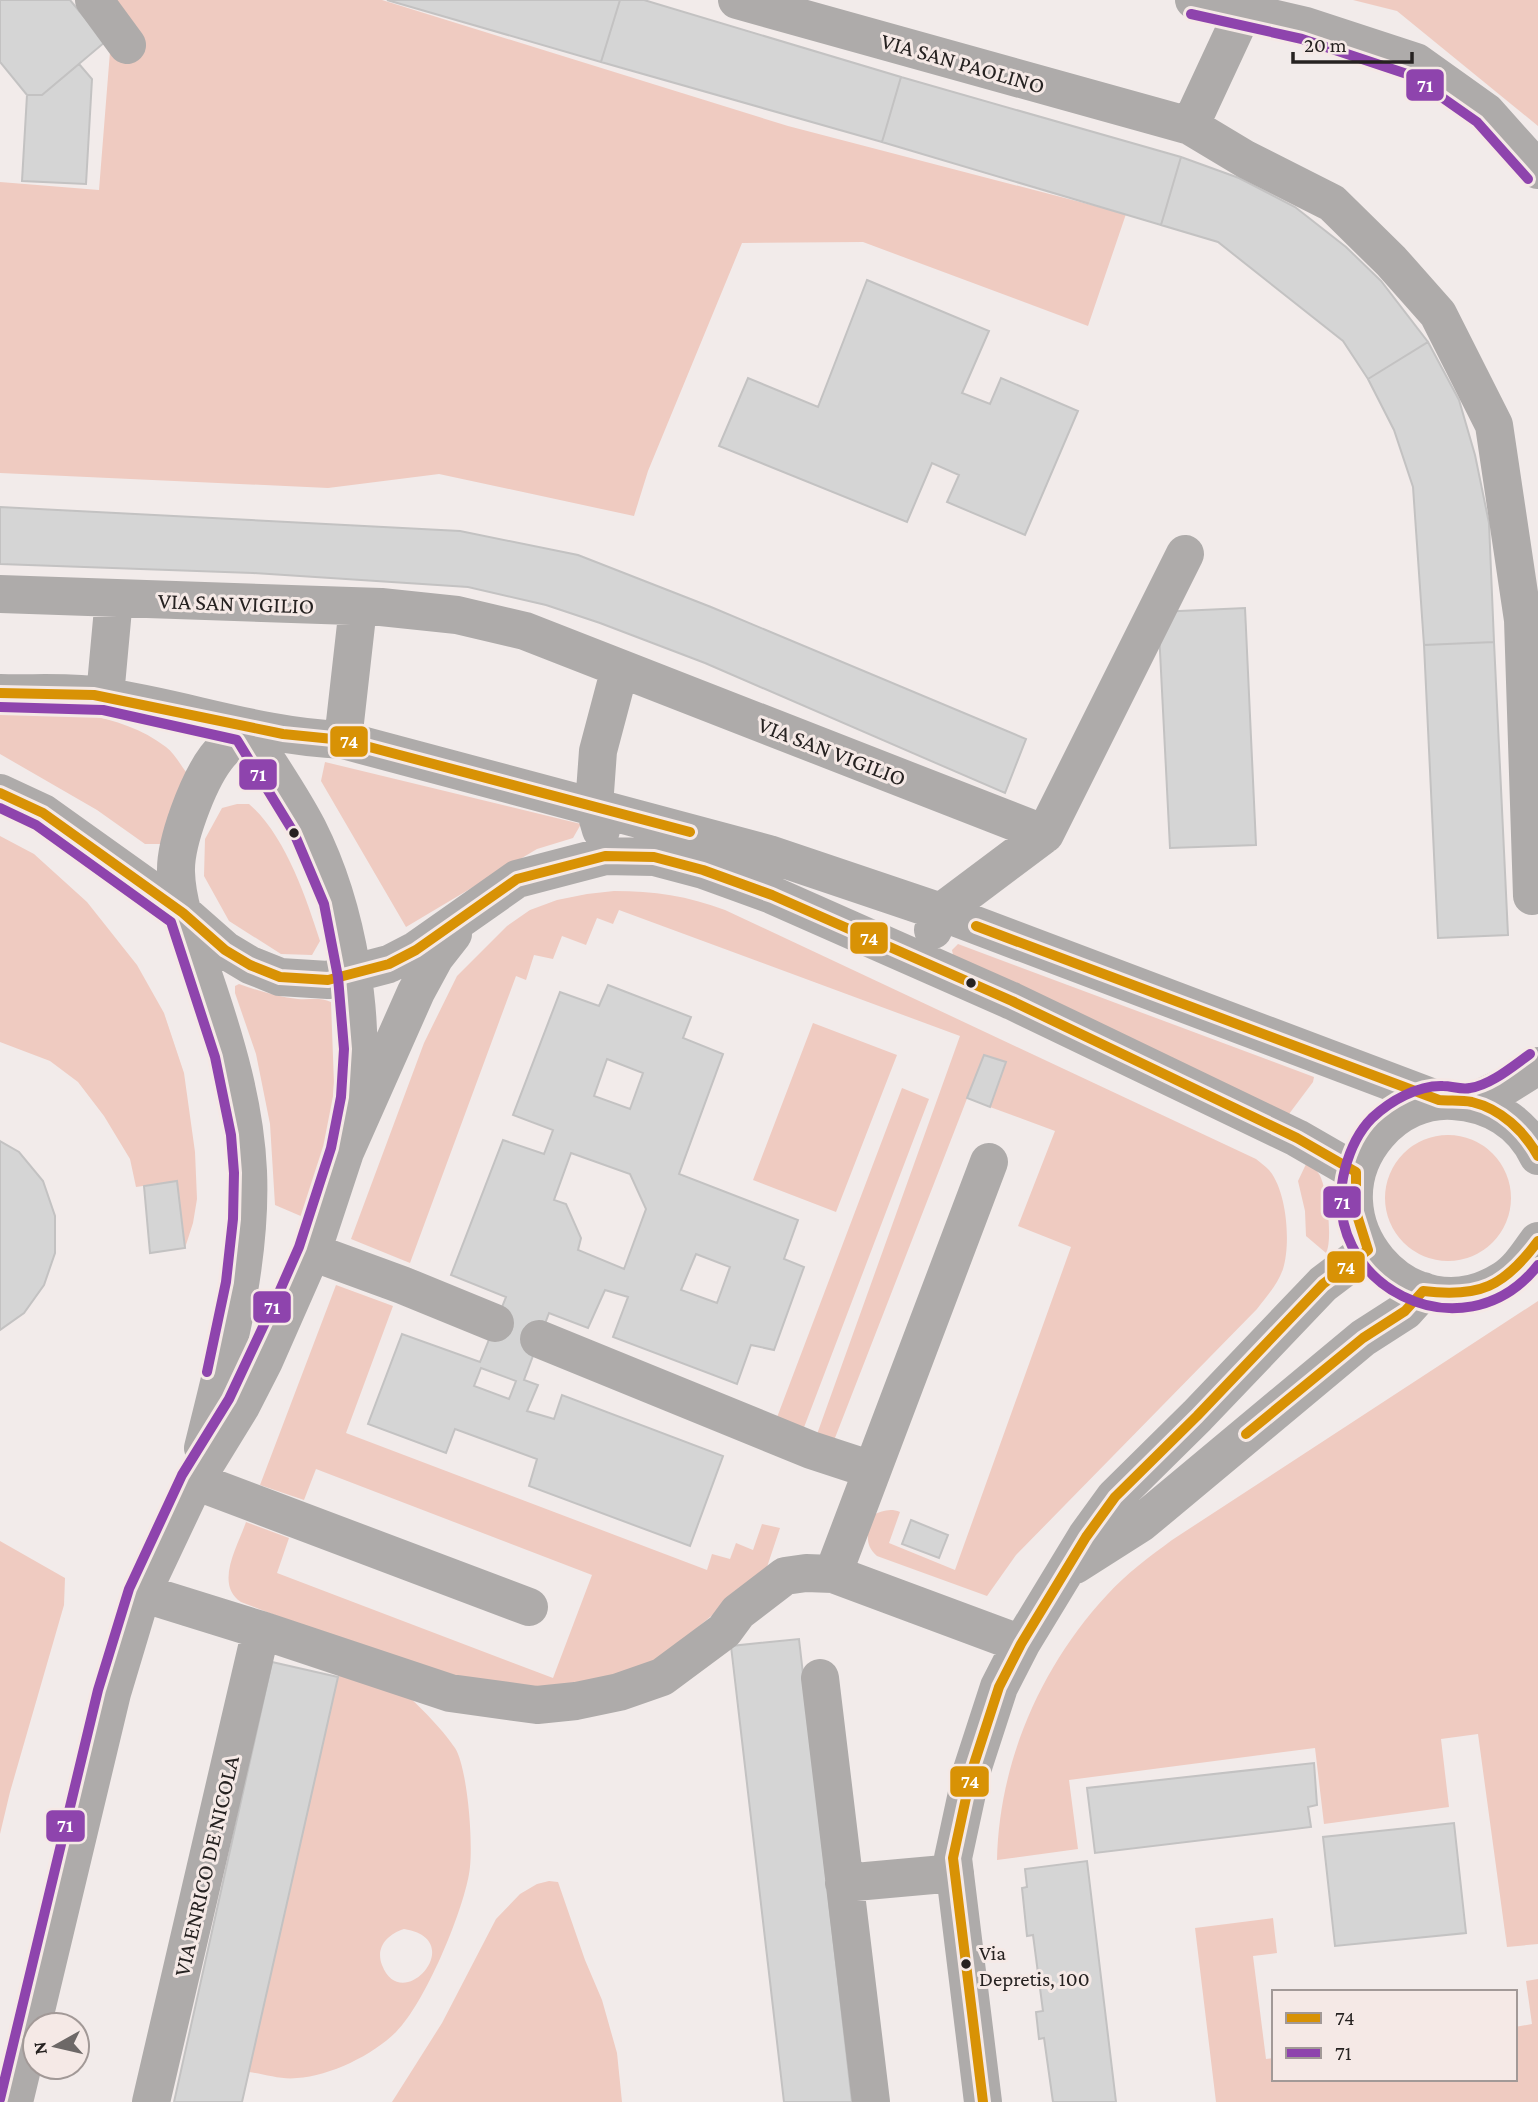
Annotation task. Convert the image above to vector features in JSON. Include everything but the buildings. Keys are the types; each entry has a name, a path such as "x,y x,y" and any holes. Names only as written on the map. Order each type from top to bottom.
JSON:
{"street":[{"path":"94,0 127,45"},
{"name":"VIA SAN PAOLINO","path":"737,0 1190,126 1245,159 1332,204 1391,261 1438,314 1494,425 1531,620 1532,896"},
{"path":"1194,0 1306,26 1416,62 1486,112 1538,170"},
{"path":"1190,126 1243,12"},
{"path":"918,960 941,912 1045,834 1185,554"},
{"name":"VIA SAN VIGILIO","path":"0,594 381,607 457,615 525,631 1045,834"},
{"path":"105,696 114,598"},
{"path":"343,740 358,607"},
{"path":"605,856 602,832 594,806 598,751 620,668"},
{"path":"0,692 105,696 246,728 343,740 769,854 941,912 1455,1101 1502,1115 1534,1139"},
{"path":"195,1480 240,1284 247,1220 248,1172 245,1133 229,1053 183,913 176,871 184,825 204,779 216,758 246,728"},
{"path":"246,728 307,827 337,900 352,975 358,1049 355,1099 345,1152"},
{"path":"0,793 43,813 183,913 225,950 250,965 280,977 328,980 389,964 416,950 517,879 605,856 654,857 703,870 772,895 1012,1001 1297,1138 1356,1172"},
{"path":"14,2102 111,1693 142,1593 195,1480 241,1406 264,1361 312,1252 345,1152 428,967 472,911"},
{"path":"1538,1066 1504,1087 1455,1101 1411,1108 1386,1124 1368,1145 1356,1172 1353,1198 1357,1224 1368,1250 1387,1272 1423,1291 1451,1296 1480,1291 1503,1280 1523,1263 1538,1241"},
{"path":"833,1574 989,1162"},
{"path":"983,2102 953,1858 972,1770 999,1687 1021,1644 1086,1537 1115,1497 1323,1284 1368,1250"},
{"path":"312,1252 495,1323"},
{"path":"1067,1570 1141,1523 1363,1338 1405,1311 1423,1291"},
{"path":"539,1339 811,1450 873,1470"},
{"path":"195,1480 529,1607"},
{"path":"142,1593 450,1693 537,1704 576,1701 619,1692 662,1676 724,1631 738,1612 785,1576 806,1573 833,1574 1021,1644"},
{"name":"VIA ENRICO DE NICOLA","path":"151,2102 261,1630"},
{"path":"820,1678 871,2102"},
{"path":"844,1883 955,1873"}],"shaded area":[{"path":"80,0 382,0 788,126 1126,214 1088,326 863,242 742,243 648,471 634,516 439,474 328,488 0,473 0,182 99,190 111,39"},
{"path":"1353,0 1538,0 1538,126 1397,11"},
{"path":"0,707 65,712 108,720 148,735 166,747 186,772 162,844 145,844 97,810 0,754"},
{"path":"325,762 581,824 573,838 537,849 406,927 321,781"},
{"path":"249,804 262,817 284,849 320,941 312,955 281,954 229,921 204,876 205,839 222,808"},
{"path":"0,836 34,854 87,902 137,965 164,1013 184,1073 195,1152 197,1199 185,1248 177,1181 136,1187 130,1159 104,1116 78,1082 50,1061 0,1042"},
{"path":"614,891 671,895 725,910 1256,1159 1275,1179 1286,1218 1287,1246 1283,1269 1272,1290 1257,1309 1016,1555 987,1596 877,1556 870,1547 868,1537 873,1515 886,1510 900,1512 889,1543 955,1570 1071,1247 1018,1226 1055,1131 990,1107 1006,1062 984,1055 833,1443 816,1437 960,1036 619,910 613,924 597,918 586,945 562,936 553,959 534,955 526,980 516,976 410,1263 351,1239 424,1043 457,976 507,926 530,910 557,900"},
{"path":"958,944 1314,1077 1313,1082 1289,1114 953,955 952,950"},
{"path":"239,984 283,997 331,1002 334,1084 329,1148 303,1217 275,1205 270,1124 256,1054 235,993 235,986"},
{"path":"813,1023 897,1055 836,1212 753,1180"},
{"path":"902,1088 929,1099 803,1430 776,1420"},
{"path":"1448,1135 1472,1139 1493,1153 1507,1174 1511,1198 1507,1222 1493,1243 1472,1257 1448,1261 1424,1257 1403,1243 1389,1222 1385,1198 1389,1174 1403,1153 1424,1139"},
{"path":"1307,1162 1322,1180 1329,1226 1326,1253 1306,1236 1305,1211 1298,1181"},
{"path":"336,1285 393,1306 346,1433 707,1570 712,1554 730,1559 736,1543 753,1550 762,1524 780,1528 766,1570 660,1659 575,1692 418,1670 241,1602 229,1585 229,1575 230,1564 246,1522 289,1538 277,1573 553,1678 592,1575 316,1469 304,1500 260,1485"},
{"path":"1538,1301 1538,1944 1507,1947 1478,1734 1441,1739 1449,1807 1324,1824 1315,1748 1069,1780 1078,1849 997,1860 1006,1787 1028,1717 1062,1653 1114,1587 1172,1540"},
{"path":"0,1541 65,1578 64,1605 0,1834"},
{"path":"347,1668 396,1687 428,1715 455,1748 460,1758 469,1810 469,1874 459,1911 441,1957 419,2001 396,2032 375,2049 337,2069 310,2076 279,2078 249,2072 338,1677","holes":["404,1929 423,1936 431,1946 431,1958 425,1970 415,1979 403,1983 391,1979 380,1958 384,1942"]},
{"path":"558,1882 602,2000 617,2053 622,2102 392,2102 442,2023 496,1919 520,1894 537,1884"},
{"path":"1273,1918 1277,1953 1253,1956 1266,2059 1272,2058 1272,2081 1517,2081 1517,2027 1532,2024 1526,1981 1538,1979 1538,2102 1216,2102 1195,1928"}],"transit line":[{"name":"71","path":"1191,14 1302,39 1410,75 1477,122 1528,179"},
{"name":"74","path":"0,693 94,695 283,734 343,740 690,832"},
{"name":"71","path":"0,707 103,710 237,740 294,833 324,904 338,977 344,1049 341,1097 331,1148 299,1247 229,1399 182,1475 129,1589 98,1690 0,2099"},
{"name":"74","path":"0,793 43,813 183,913 225,950 250,965 280,977 328,980 389,964 416,950 517,879 605,856 654,857 703,870 772,895 1012,1001 1297,1138 1356,1172 1356,1212 1368,1250 1323,1284 1115,1497 1086,1537 1021,1644 999,1687 972,1770 953,1858 983,2102"},
{"name":"71","path":"0,808 36,825 171,922 215,1057 231,1135 233,1219 226,1282 207,1372"},
{"name":"74","path":"976,926 1439,1100 1468,1101 1483,1105 1511,1122 1538,1156"},
{"name":"71","path":"1530,1054 1486,1083 1467,1088 1424,1088 1405,1095 1379,1112 1362,1130 1349,1155 1345,1169 1342,1210 1352,1246 1373,1275 1402,1296 1437,1307 1472,1306 1507,1293 1538,1265"},
{"name":"74","path":"1246,1434 1363,1338 1405,1311 1423,1291 1460,1293 1489,1286 1514,1269 1538,1241"}],"place":[{"name":"Via Depretis, 100","path":"966,1964"}]}
